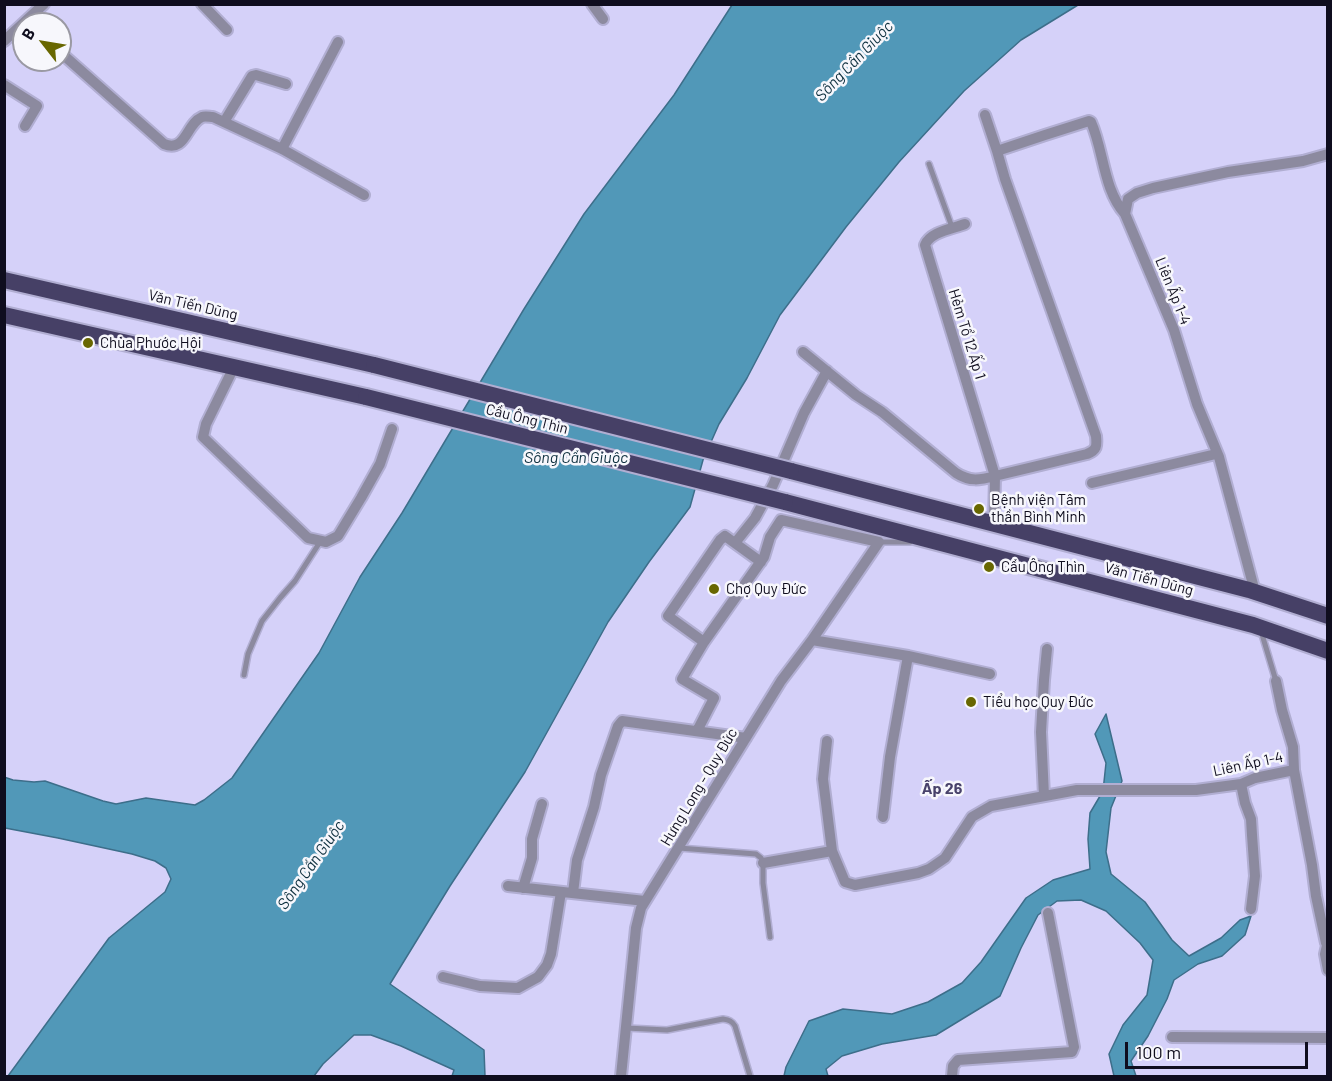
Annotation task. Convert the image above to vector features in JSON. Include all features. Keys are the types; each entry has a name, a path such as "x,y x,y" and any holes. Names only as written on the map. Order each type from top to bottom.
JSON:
{"highway":[{"name":"Văn Tiến Dũng","path":"4,280 374,365"},
{"path":"4,315 234,367"},
{"name":"Cầu Ông Thìn","path":"374,365 791,471"},
{"name":"Cầu Ông Thìn","path":"234,367 366,397 785,502"},
{"name":"Văn Tiến Dũng","path":"791,471 1255,592 1328,616"},
{"name":"Văn Tiến Dũng","path":"785,502 1259,627 1328,651"}],"street":[{"path":"202,4 226,30"},
{"path":"592,4 603,19"},
{"path":"282,149 338,42"},
{"path":"72,63 164,144 172,147 178,145 197,121 203,117 213,117 282,149 364,195"},
{"path":"224,122 252,76 256,75 286,84"},
{"path":"4,86 37,106 25,126"},
{"path":"803,352 963,478 973,480 995,476 1093,452 1097,446 1096,436 1005,179 986,115"},
{"name":"Liên Ấp 1-4","path":"997,151 1091,122 1118,207 1125,214 1174,330 1197,404 1219,457 1255,592"},
{"path":"1125,214 1128,199 1137,193 1153,188 1228,172 1302,161 1328,154"},
{"name":"Hẻm Tổ 12 Ấp 1","path":"965,224 927,239 925,245 995,476"},
{"path":"234,367 206,424 203,436 308,538 326,542 338,536 380,464 392,429"},
{"path":"735,543 755,518 773,485 804,413 827,371"},
{"path":"1092,483 1216,454"},
{"path":"994,523 995,476"},
{"path":"697,731 714,698 682,679 704,642 764,557 770,537 781,520 879,542"},
{"path":"704,642 668,616 722,537 725,536 760,562"},
{"name":"Hưng Long - Quy Đức","path":"621,1077 636,928 645,902 781,681 879,542"},
{"path":"812,640 908,656 990,674"},
{"path":"1044,796 1041,732 1047,650"},
{"path":"883,817 890,757 908,656"},
{"name":"Liên Ấp 1-4","path":"832,851 845,882 855,885 930,869 945,858 972,818 991,806 1077,790 1196,790 1241,784 1255,778 1294,770 1293,747 1276,681"},
{"path":"573,893 577,860 594,807 601,775 621,721 746,738"},
{"path":"763,863 832,851 823,779 827,741"},
{"path":"1294,770 1316,896 1327,942 1325,954 1328,970"},
{"path":"1241,784 1251,819 1255,876 1251,909"},
{"path":"523,888 532,858 532,839 542,804"},
{"path":"508,886 645,902"},
{"path":"442,977 480,986 518,988 538,977 552,954 561,892"},
{"path":"952,1077 953,1066 958,1060 1072,1052 1074,1047 1048,913"},
{"path":"1172,1037 1328,1038"}],"lane":[{"path":"929,164 952,229"},
{"path":"244,675 248,654 262,621 295,581 320,542"},
{"path":"879,542 939,542"},
{"name":"Liên Ấp 1-4","path":"1259,627 1276,681"},
{"path":"679,848 756,854 761,858 770,937"},
{"path":"626,1028 667,1030 717,1020 729,1020 735,1026 750,1077"}],"water":[{"name":"Sông Cần Giuộc","path":"732,5 1078,5 1021,40 964,91 899,162 846,227 780,315 747,378 719,424 703,460 690,507 608,622 525,772 450,886 390,984 484,1050 485,1076 452,1076 454,1070 401,1046 371,1035 354,1035 323,1064 314,1076 8,1076 109,938 165,892 171,879 166,868 155,861 132,854 5,828 4,777 13,780 45,781 116,804 146,798 195,805 232,778 319,653 360,577 402,513 524,309 584,214 674,95"},
{"path":"1106,714 1122,781 1111,808 1106,852 1111,874 1145,902 1172,940 1189,956 1221,938 1240,920 1251,916 1245,935 1222,956 1198,964 1174,980 1148,1036 1131,1061 1136,1076 1114,1076 1109,1054 1123,1025 1147,995 1153,960 1140,943 1106,911 1081,900 1057,901 1038,915 1000,996 936,1035 882,1044 842,1056 826,1069 828,1076 784,1076 786,1067 809,1021 843,1009 892,1014 928,1002 962,983 981,962 1026,898 1053,880 1090,869 1088,839 1090,813 1103,791 1106,763 1095,734"}],"place":[{"name":"Chùa Phước Hội","path":"88,343"},
{"name":"Bệnh viện Tâm thần Bình Minh","path":"979,509"},
{"name":"Cầu Ông Thìn","path":"989,567"},
{"name":"Chợ Quy Đức","path":"714,589"},
{"name":"Tiểu học Quy Đức","path":"971,702"}],"district":[{"name":"Ấp 26","path":"942,789"}]}
